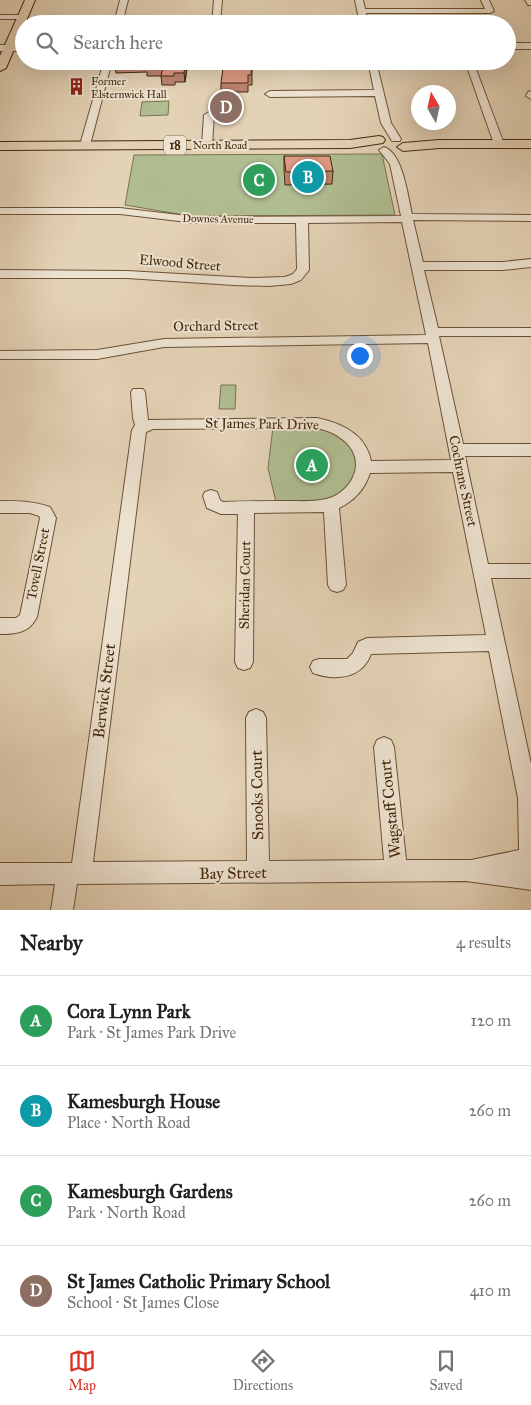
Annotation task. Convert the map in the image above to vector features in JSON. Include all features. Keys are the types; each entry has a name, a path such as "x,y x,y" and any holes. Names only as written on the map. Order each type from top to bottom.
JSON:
{"main road":[{"path":"23,15 30,0"},
{"path":"0,68 4,48 15,29"},
{"name":"North Road","path":"0,146 531,144"}],"street":[{"path":"120,15 124,0"},
{"path":"217,15 218,0"},
{"path":"359,0 363,15"},
{"path":"362,11 490,11 485,0"},
{"path":"0,17 15,17"},
{"path":"516,46 531,46"},
{"path":"85,145 106,70"},
{"path":"374,70 390,144"},
{"path":"472,70 500,144"},
{"path":"270,94 379,93"},
{"path":"207,145 209,115"},
{"name":"Cochrane Street","path":"390,144 433,336 529,802 530,857 525,869 530,881"},
{"name":"Downes Avenue","path":"0,211 120,211 196,220 531,218"},
{"name":"Elwood Street","path":"0,274 110,274 210,282 287,281 297,277 303,270 302,220"},
{"path":"418,266 502,266 531,263"},
{"name":"Orchard Street","path":"0,355 91,355 113,353 145,344 164,343 531,332"},
{"path":"138,392 140,418 143,426"},
{"name":"St James Park Drive","path":"143,426 153,424 317,423 337,429 350,438 358,447 364,464"},
{"name":"Berwick Street","path":"62,910 74,873 138,434 143,426"},
{"path":"211,496 213,504 221,508 311,507 340,501 355,488 362,475 364,464 458,459 531,450"},
{"path":"331,504 337,585"},
{"name":"Sheridan Court","path":"244,662 246,507"},
{"name":"Tovell Street","path":"0,508 38,508 44,510 48,518 28,617 23,623 8,626"},
{"path":"482,572 531,572"},
{"path":"319,667 349,668 355,666 361,661 364,648 367,646 496,643"},
{"name":"Snooks Court","path":"256,718 258,872"},
{"name":"Wagstaff Court","path":"384,747 396,871"},
{"name":"Bay Street","path":"466,870 530,857"},
{"name":"Bay Street","path":"0,874 466,870 530,881"}],"green space":[{"path":"169,101 168,115 140,116 142,102"},
{"path":"382,154 395,215 190,216 125,205 134,155"},
{"path":"221,385 236,385 235,409 219,409"},
{"path":"273,427 316,427 336,434 351,447 357,462 354,478 342,492 334,497 319,501 276,502 268,468"}],"building":[{"path":"162,70 184,70 184,73 174,73 174,76 161,76"},
{"path":"223,70 251,70 251,75 248,75 248,83 221,83"},
{"path":"284,156 330,156 333,171 286,172"}],"place":[{"name":"Former Elsternwick Hall","path":"77,87"},
{"name":"St James Catholic Primary School","path":"226,107"},
{"name":"Kamesburgh House","path":"308,177"},
{"name":"Kamesburgh Gardens","path":"259,180"},
{"name":"Cora Lynn Park","path":"312,465"}]}
